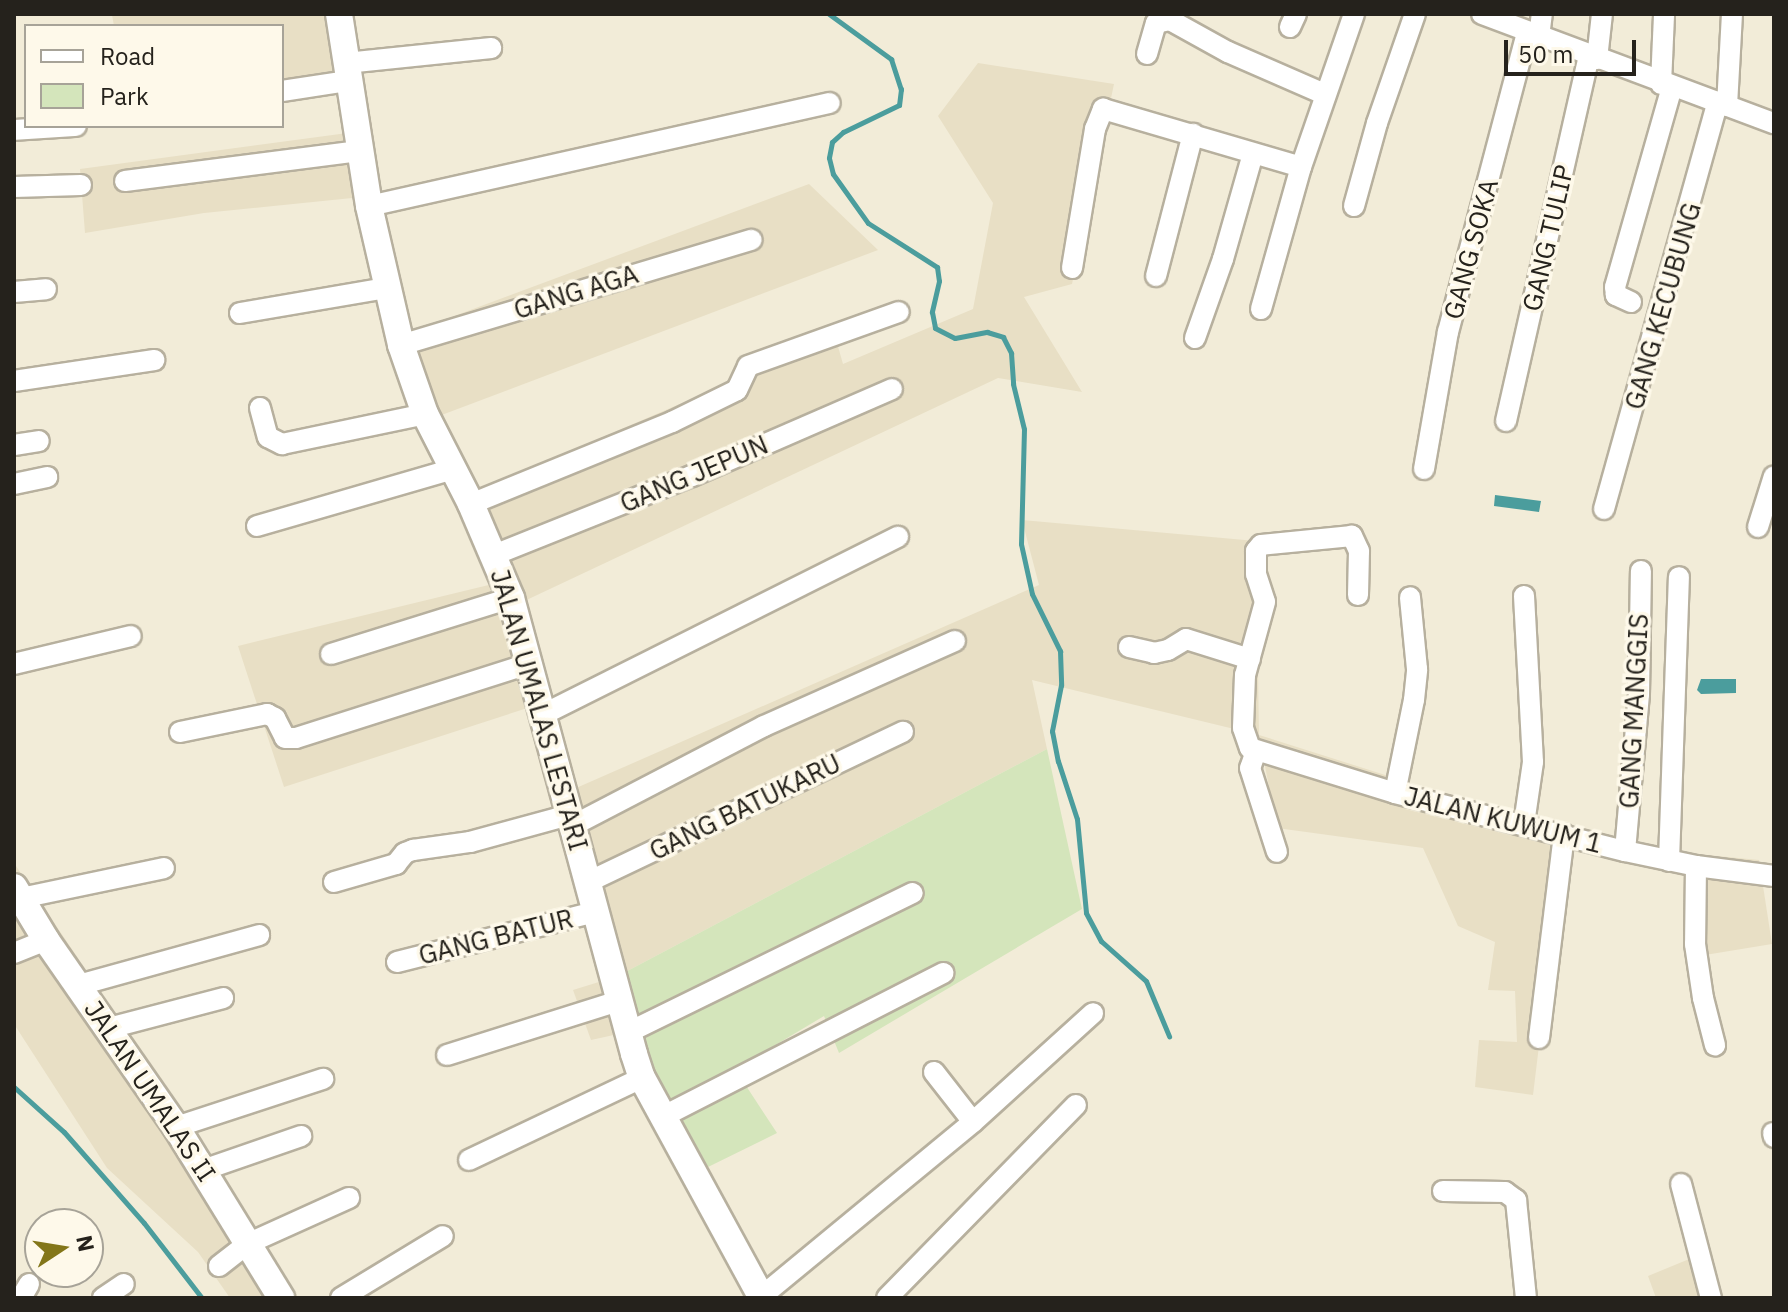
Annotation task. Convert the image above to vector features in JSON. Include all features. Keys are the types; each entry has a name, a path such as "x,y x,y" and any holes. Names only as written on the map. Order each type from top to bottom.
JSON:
{"street":[{"name":"JALAN UMALAS LESTARI","path":"339,14 369,206 401,345 425,414 471,504 511,598 531,663 627,1033 642,1078 762,1297"},
{"path":"1261,309 1324,94 1354,14"},
{"path":"1354,206 1377,123 1415,14"},
{"path":"1482,14 1666,86 1774,123"},
{"name":"GANG SOKA","path":"1424,469 1448,332 1533,34 1542,14"},
{"name":"GANG TULIP","path":"1506,421 1602,14"},
{"path":"1631,302 1616,295 1615,287 1666,86 1664,14"},
{"path":"1723,104 1732,14"},
{"path":"1147,54 1156,23 1170,20 1228,52 1324,94"},
{"path":"284,90 347,72 491,48"},
{"path":"369,206 830,103"},
{"name":"GANG KECUBUNG","path":"1604,509 1723,104"},
{"path":"1072,268 1095,129 1103,109 1301,167"},
{"path":"14,130 45,128"},
{"path":"1156,276 1193,134"},
{"path":"125,181 359,151"},
{"path":"1195,338 1223,259 1253,154"},
{"path":"14,187 81,185"},
{"name":"GANG AGA","path":"401,345 752,240"},
{"path":"240,313 387,288"},
{"path":"14,292 46,289"},
{"path":"471,504 672,422 737,390 748,366 899,312"},
{"path":"14,381 154,360"},
{"name":"GANG JEPUN","path":"494,555 692,476 892,389"},
{"path":"260,408 268,437 282,444 425,414"},
{"path":"14,445 39,441"},
{"path":"257,526 453,469"},
{"path":"1758,527 1774,476"},
{"path":"14,484 47,477"},
{"path":"1277,852 1250,768 1245,675 1265,614 1255,561 1256,551 1261,545 1352,536 1359,551 1358,595"},
{"path":"544,714 898,537"},
{"name":"GANG MANGGIS","path":"1625,851 1639,694 1641,571"},
{"path":"1669,861 1679,577"},
{"path":"1524,596 1533,746 1524,824"},
{"path":"1395,793 1414,700 1417,669 1410,597"},
{"path":"331,654 511,598"},
{"path":"14,664 131,636"},
{"path":"1129,647 1154,653 1168,650 1186,639 1250,659"},
{"path":"334,882 396,864 413,850 470,842 571,820 764,726 955,641"},
{"path":"180,732 267,714 275,718 285,738 296,738 531,663"},
{"name":"GANG BATUKARU","path":"588,882 903,732"},
{"name":"JALAN KUWUM 1","path":"1250,743 1395,793 1669,861 1774,876"},
{"path":"1539,1038 1564,835"},
{"path":"1696,866 1695,944 1703,998 1715,1045"},
{"path":"17,893 164,868"},
{"name":"JALAN UMALAS II","path":"17,893 46,940 176,1127 281,1298"},
{"path":"627,1033 913,893"},
{"name":"GANG BATUR","path":"397,962 595,912"},
{"path":"79,985 259,935"},
{"path":"14,953 46,940"},
{"path":"664,1116 943,973"},
{"path":"109,1028 223,998"},
{"path":"447,1055 618,1001"},
{"path":"762,1297 973,1122 1093,1013"},
{"path":"934,1072 973,1122"},
{"path":"469,1160 642,1078"},
{"path":"176,1127 323,1079"},
{"path":"887,1298 1076,1105"},
{"path":"203,1170 301,1136"},
{"path":"1681,1184 1711,1298"},
{"path":"1443,1191 1505,1192 1516,1200 1526,1298"},
{"path":"219,1266 247,1244 349,1198"},
{"path":"341,1298 443,1236"},
{"path":"103,1298 124,1284"}],"shaded area":[{"path":"344,14 357,77 284,85 284,24 114,24 112,15"},
{"path":"978,63 1114,84 1072,284 1024,297 1082,392 998,378 518,604 543,703 284,787 238,646 501,582 470,494 710,391 833,329 843,364 973,309 993,203 938,116"},
{"path":"355,132 362,197 204,213 85,233 80,169"},
{"path":"809,184 878,250 439,416 406,334"},
{"path":"1022,520 1256,541 1259,735 1032,680 1047,749 616,977 632,1031 591,1040 573,990 615,977 567,792 1039,585"},
{"path":"1259,735 1565,832 1533,1095 1475,1087 1479,1040 1517,1042 1515,991 1488,990 1495,942 1458,926 1423,848 1277,828"},
{"path":"1696,854 1759,860 1772,944 1705,955"},
{"path":"14,863 212,1158 298,1298 230,1298 198,1252 107,1168 14,1024"},
{"path":"1699,1255 1711,1298 1656,1298 1648,1276"}],"green space":[{"path":"1047,749 1082,909 839,1053 824,1016 735,1069 777,1133 708,1167 632,1031 616,977"}],"water":[{"path":"1495,495 1541,501 1539,512 1494,506"},
{"path":"1701,679 1736,679 1736,693 1701,694 1697,690"}],"waterway":[{"path":"829,14 891,59 901,89 899,105 843,132 832,142 829,158 833,174 868,223 937,267 939,281 932,312 935,328 955,338 987,332 1003,337 1011,353 1013,384 1024,429 1021,544 1032,594 1060,651 1061,685 1052,731 1058,761 1077,819 1086,913 1101,941 1146,981 1169,1036"},
{"path":"14,1087 64,1132 144,1223 202,1298"}]}
